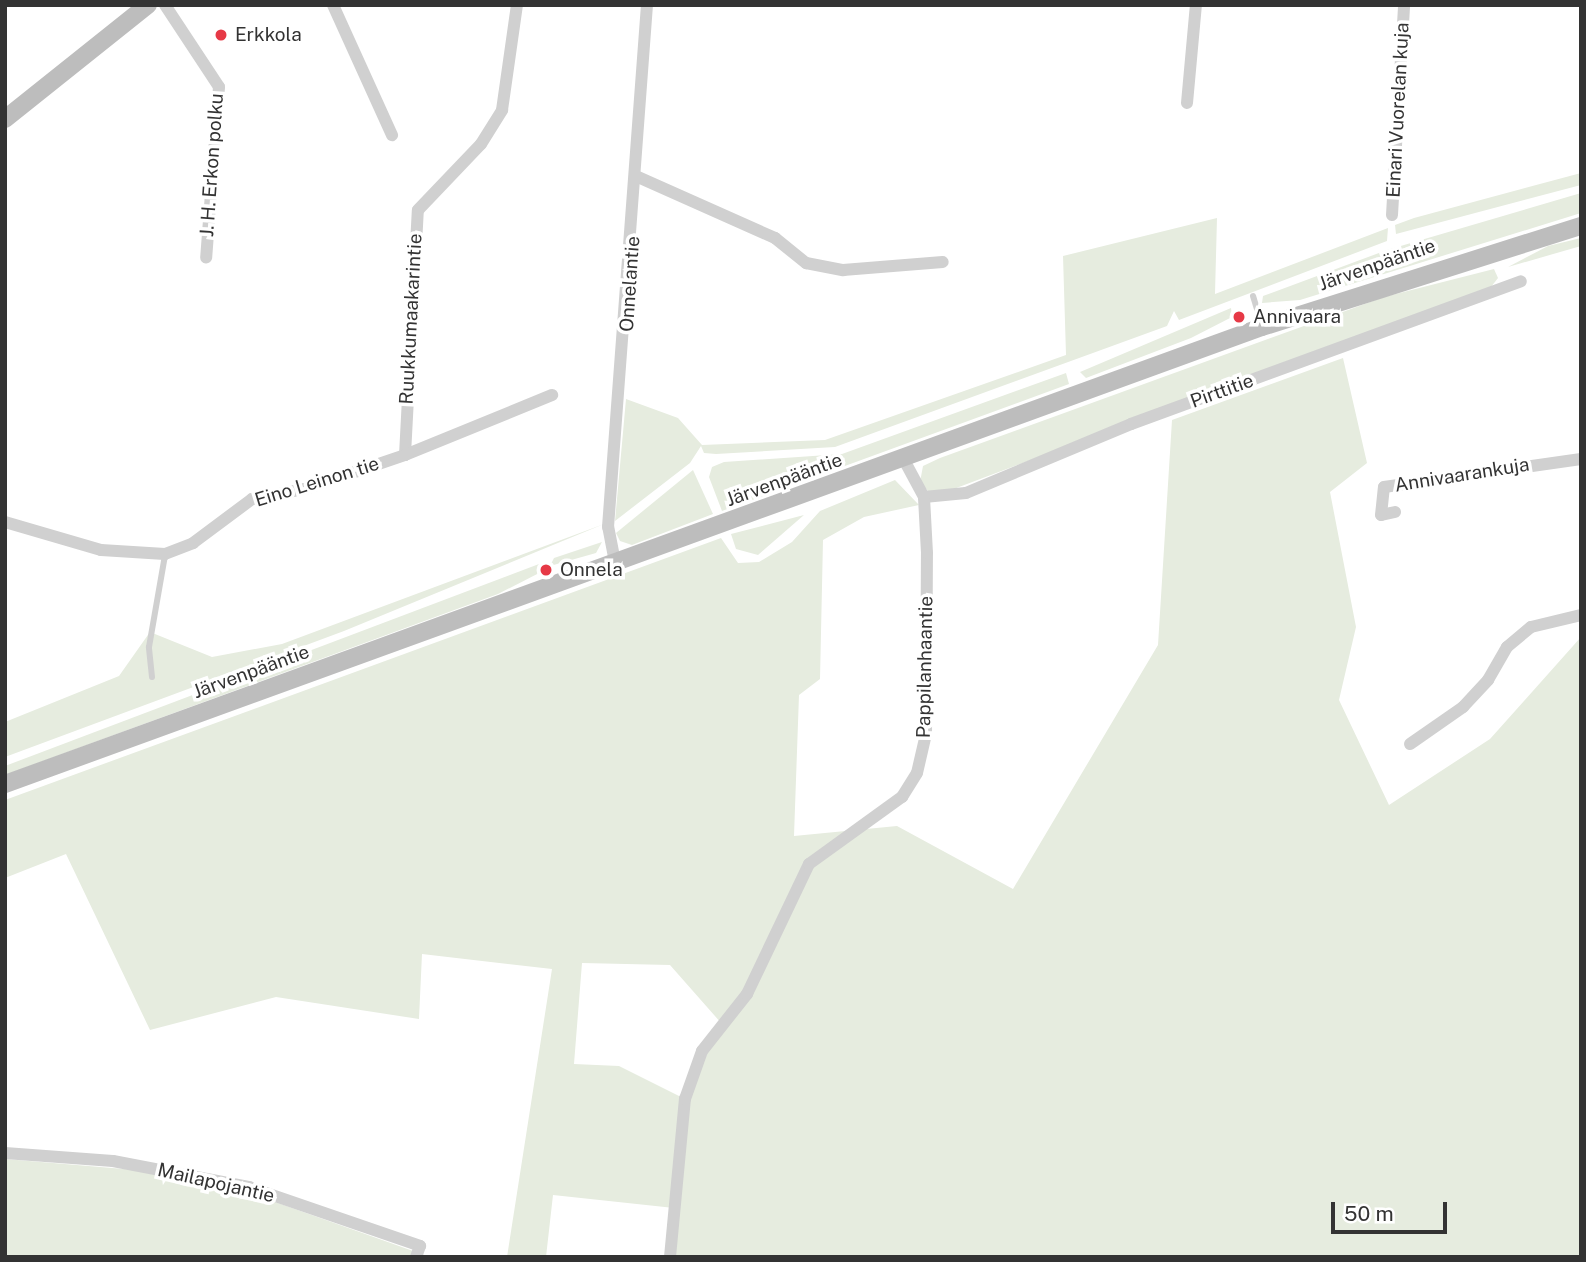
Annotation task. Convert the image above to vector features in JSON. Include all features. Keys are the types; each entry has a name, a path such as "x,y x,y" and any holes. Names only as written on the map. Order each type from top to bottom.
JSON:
{"main road":[{"path":"5,119 148,5"},
{"name":"Järvenpääntie","path":"5,784 1262,327 1581,226"}],"street":[{"name":"J. H. Erkon polku","path":"165,5 219,87 206,258"},
{"path":"333,5 392,135"},
{"name":"Ruukkumaakarintie","path":"405,455 418,210 481,144 502,110 517,5"},
{"name":"Onnelantie","path":"615,562 608,527 638,177 647,5"},
{"path":"1187,103 1196,5"},
{"name":"Einari Vuorelan kuja","path":"1392,215 1404,5"},
{"path":"638,177 775,238 806,263 843,270 943,262"},
{"name":"Pirttitie","path":"923,497 966,493 1131,424 1521,281"},
{"name":"Eino Leinon tie","path":"5,522 114,553 165,554 193,543 252,499 304,489 405,455 552,395"},
{"name":"Pappilanhaantie","path":"670,1257 685,1099 702,1051 753,984 809,864 902,797 917,773 926,735 923,497 903,458"},
{"name":"Annivaarankuja","path":"1395,512 1381,515 1384,487 1581,459"},
{"path":"1410,744 1463,707 1488,680 1507,646 1531,627 1581,615"},
{"name":"Mailapojantie","path":"5,1153 113,1161 249,1187 418,1251"}],"lane":[{"path":"1253,296 1262,327"},
{"path":"152,677 149,647 165,554"}],"shaded area":[{"path":"1581,173 1581,185 1396,234 1395,225 1414,218"},
{"path":"1581,193 1581,213 1300,300 1262,303 1263,296 1387,250"},
{"path":"1217,218 1215,294 1388,228 1387,241 1179,320 1174,311 1167,326 835,447 716,454 704,453 701,446 690,463 615,521 626,399 678,418 702,445 825,440 1066,355 1063,256"},
{"path":"1581,238 1581,246 1508,267 1548,246"},
{"path":"1494,269 1498,278 1491,287 951,490 929,492 920,482 923,466 940,458 1384,297"},
{"path":"1231,308 1232,317 1191,338 1086,378 1080,372"},
{"path":"1343,358 1367,463 1330,492 1356,627 1339,700 1389,805 1490,739 1581,637 1581,1257 670,1257 674,1208 553,1195 546,1257 507,1257 552,969 422,954 419,1019 276,997 150,1030 66,854 5,878 5,800 721,538 738,563 759,562 792,542 820,511 895,480 919,505 864,517 823,540 820,679 799,695 794,836 897,826 1013,889 1158,645 1172,420","holes":["582,963 670,965 722,1024 685,1099 619,1066 574,1064"]},
{"path":"1066,373 1069,384 722,511 709,477 712,467 724,462 842,454"},
{"path":"693,470 713,514 632,545 620,541 616,533"},
{"path":"804,515 758,555 736,549 731,534"},
{"path":"604,524 344,631 5,757 5,722 119,676 150,632 212,657 282,644"},
{"path":"602,542 596,553 550,566 554,558"},
{"path":"539,564 543,571 498,594 5,775 5,766"},
{"path":"5,1159 148,1171 247,1192 430,1257 5,1257"}],"place":[{"name":"Erkkola","path":"221,35"},
{"name":"Annivaara","path":"1239,317"},
{"name":"Onnela","path":"546,570"}]}
